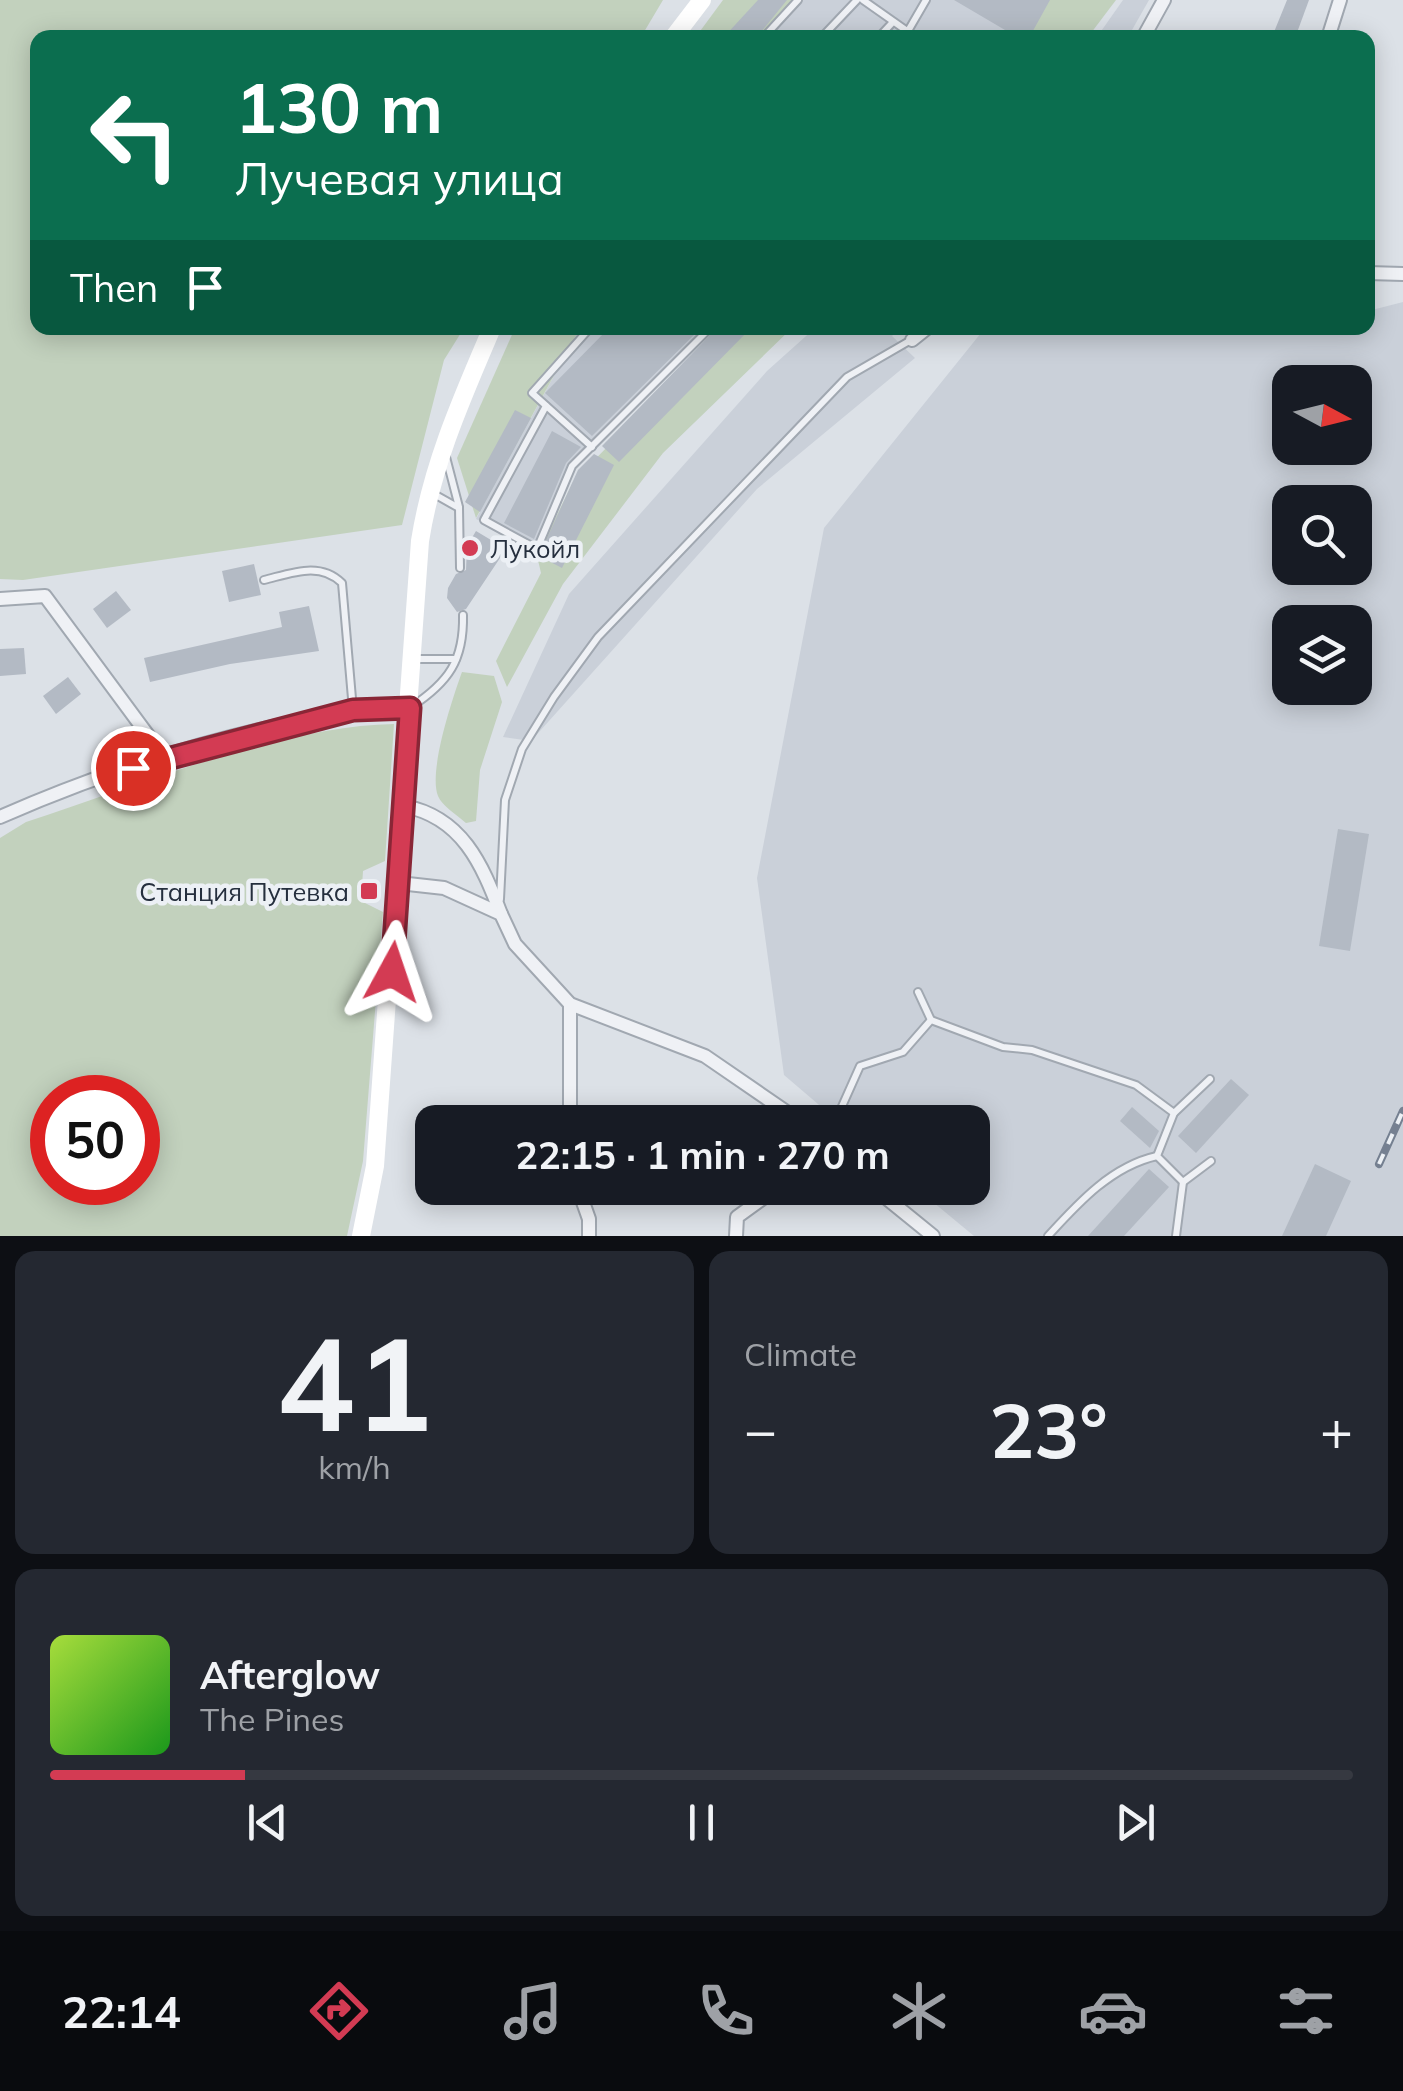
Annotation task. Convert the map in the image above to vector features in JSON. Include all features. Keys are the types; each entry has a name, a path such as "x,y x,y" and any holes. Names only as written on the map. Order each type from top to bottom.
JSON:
{"main road":[{"path":"679,30 702,0"},
{"path":"361,1236 375,1166 428,490 442,446 489,335"}],"street":[{"path":"1147,30 1164,0"},
{"path":"1331,30 1340,0"},
{"path":"1375,272 1403,274"},
{"path":"912,340 918,335"},
{"path":"0,599 45,596 164,757"},
{"path":"0,817 164,757 353,710 410,708"},
{"path":"404,806 423,810 449,824 480,858 515,944 570,1004 705,1056 777,1105"},
{"path":"399,883 444,888 501,914"},
{"path":"570,1004 570,1105"},
{"path":"584,1205 589,1236"},
{"path":"736,1236 737,1217 754,1205"},
{"path":"895,1205 933,1236"}],"lane":[{"path":"770,30 798,0"},
{"path":"829,30 860,0 906,30"},
{"path":"909,30 926,0"},
{"path":"886,30 893,22"},
{"path":"584,335 532,394 592,447"},
{"path":"546,406 484,520 537,549 572,466 703,335"},
{"path":"501,914 505,800 522,749 554,697 610,625 847,376 912,340"},
{"path":"442,446 460,508 460,568"},
{"path":"428,490 460,508"},
{"path":"264,580 319,569 330,571 342,583 353,710"},
{"path":"410,708 437,690 464,646 462,615"},
{"path":"413,659 456,659"},
{"path":"918,992 931,1020 1004,1047 1032,1050 1136,1085 1174,1113"},
{"path":"842,1105 860,1066 903,1052 931,1020"},
{"path":"1157,1156 1174,1113 1210,1079"},
{"path":"1157,1156 1183,1182"},
{"path":"1048,1236 1077,1204 1130,1162 1157,1156"},
{"path":"1176,1236 1183,1182 1210,1161"}],"shaded area":[{"path":"803,0 1038,0 1014,30 775,30"},
{"path":"1123,0 1149,0 1132,30 1102,30"},
{"path":"1403,302 1403,1236 974,1236 937,1205 990,1205 990,1105 819,1105 784,1075 757,878 824,528 979,335 1375,335 1375,309"},
{"path":"576,335 708,335 572,466 537,549 476,519"},
{"path":"807,335 893,335 915,358 757,489 531,741 503,737 569,594 767,371"}],"green space":[{"path":"0,0 663,0 645,30 30,30 30,335 460,335 444,360 402,525 23,580 0,579"},
{"path":"723,0 803,0 775,30 701,30"},
{"path":"1044,0 1116,0 1093,30 1023,30"},
{"path":"512,335 576,335 476,518 457,458"},
{"path":"716,335 785,335 663,453 563,584 507,687 496,661 541,573 537,556 573,482"},
{"path":"462,672 494,676 502,702 480,770 476,821 466,823 443,803 436,785 443,734"},
{"path":"394,724 385,861 363,871 361,901 383,912 363,1161 347,1236 0,1236 0,838 26,822 208,760 304,735"}],"building":[{"path":"758,0 787,0 763,30 730,30"},
{"path":"954,0 1050,0 1033,30 1005,30"},
{"path":"1287,0 1309,0 1298,30 1275,30"},
{"path":"602,335 694,335 592,436 545,393"},
{"path":"710,335 744,335 619,462 602,446"},
{"path":"515,410 531,418 480,512 465,502"},
{"path":"552,431 581,447 566,463 534,539 504,523"},
{"path":"594,454 614,465 562,568 539,556 578,470"},
{"path":"476,531 506,549 466,609 457,612 447,598 448,588 456,574 466,570 467,546"},
{"path":"254,564 261,595 229,602 222,571"},
{"path":"116,591 131,610 107,628 93,609"},
{"path":"309,606 319,651 230,664 150,682 144,658 282,627 279,612"},
{"path":"24,648 26,674 0,676 0,649"},
{"path":"68,677 81,694 56,714 43,696"},
{"path":"1338,829 1369,834 1350,951 1319,946"},
{"path":"1231,1079 1249,1095 1196,1153 1178,1136"},
{"path":"1132,1107 1159,1131 1150,1148 1120,1121"},
{"path":"1315,1164 1351,1181 1326,1236 1282,1236"},
{"path":"1149,1169 1169,1187 1124,1236 1088,1236"}],"railway":[{"path":"1379,1164 1403,1111"}],"place":[{"name":"Лукойл","path":"470,548"},
{"name":"Станция Путевка","path":"369,891"}],"route":[{"path":"133,768 353,710 410,708 392,972"}]}
